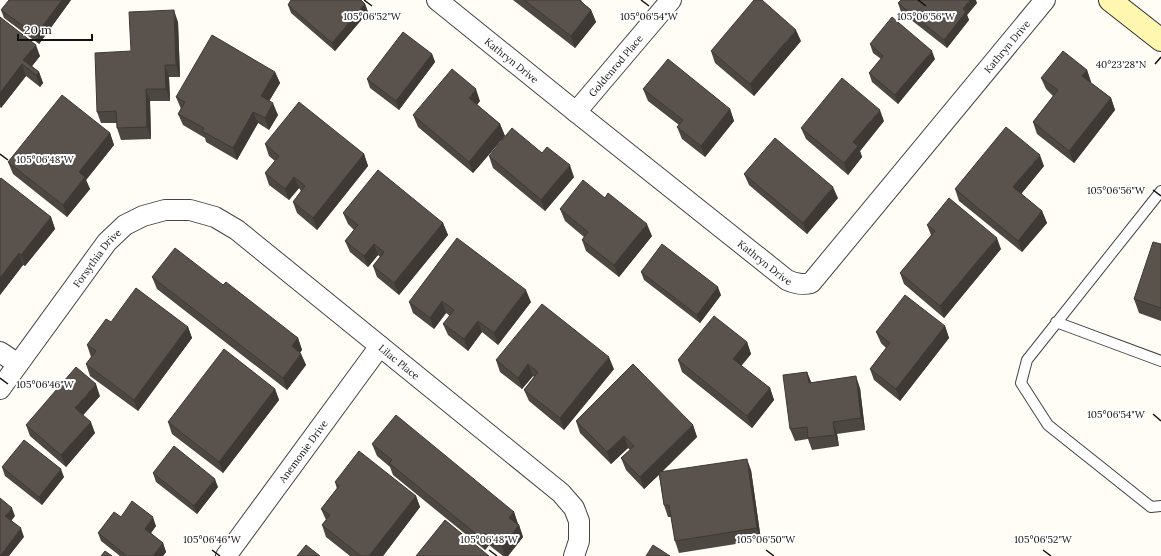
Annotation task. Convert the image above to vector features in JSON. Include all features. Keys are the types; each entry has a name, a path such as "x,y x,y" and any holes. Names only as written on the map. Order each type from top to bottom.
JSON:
{"main road":[{"path":"1110,0 1161,40"}],"street":[{"name":"Kathryn Drive","path":"438,0 787,280 796,284 804,285 811,283 1045,0"},
{"name":"Goldenrod Place","path":"576,112 671,0"},
{"name":"Forsythia Drive","path":"0,389 107,242 125,225 143,216 165,210 190,210 215,217 237,230"},
{"name":"Lilac Place","path":"237,230 561,493 574,508 579,521 580,541 574,556"},
{"name":"Anemonie Drive","path":"226,556 380,346"},
{"path":"0,352 18,364"}],"lane":[{"path":"1161,191 1027,360 1021,383 1048,426 1151,507 1161,506"},
{"path":"1056,322 1161,361"}],"building":[{"path":"9,0 62,0 36,35 1,10"},
{"path":"291,0 361,0 365,4 332,43 288,5"},
{"path":"524,0 579,0 591,10 571,36"},
{"path":"754,0 762,0 796,30 750,84 711,51"},
{"path":"901,0 970,0 963,9 966,12 944,40 898,3"},
{"path":"174,10 176,65 165,65 166,89 146,89 147,127 117,128 116,111 97,112 95,53 131,51 129,12"},
{"path":"0,17 36,45 23,60 39,72 36,75 22,64 0,93"},
{"path":"892,17 932,51 895,95 869,73 883,56 870,44"},
{"path":"403,32 432,54 396,101 367,79"},
{"path":"212,35 275,72 261,96 273,103 265,118 253,112 233,148 202,131 204,128 178,114 185,102 176,97"},
{"path":"1063,51 1087,70 1082,76 1111,98 1069,151 1033,122 1058,90 1041,78"},
{"path":"668,59 730,109 701,146 677,127 683,120 643,89"},
{"path":"452,69 476,89 469,98 500,124 469,162 413,115"},
{"path":"842,78 880,110 853,142 858,146 844,163 801,128"},
{"path":"62,95 110,133 79,172 85,177 63,205 8,162"},
{"path":"299,102 364,154 313,218 293,202 305,186 294,177 285,189 265,173 279,156 265,144"},
{"path":"1006,127 1040,155 1013,187 1042,211 1018,241 955,189"},
{"path":"512,128 542,153 547,147 570,165 541,200 489,156"},
{"path":"775,138 833,187 803,223 744,174"},
{"path":"378,170 443,223 394,283 373,266 384,252 374,244 364,256 345,241 358,225 343,213"},
{"path":"1,178 51,217 21,255 19,253 0,278 0,179"},
{"path":"583,180 605,198 608,193 647,224 614,265 582,240 588,232 560,209"},
{"path":"949,198 997,238 940,306 900,273 935,231 927,225"},
{"path":"457,238 526,290 494,333 478,321 464,339 443,324 454,310 442,301 430,318 409,302"},
{"path":"1153,242 1161,244 1161,308 1134,299"},
{"path":"662,244 718,287 697,315 641,272"},
{"path":"175,248 223,285 226,282 298,338 292,346 301,354 283,378 152,277"},
{"path":"136,288 188,327 134,400 86,364 96,351 87,345 106,319 111,322"},
{"path":"905,295 945,326 896,389 870,369 890,343 876,332"},
{"path":"542,304 609,357 560,418 524,390 538,372 528,364 518,378 496,360"},
{"path":"714,316 747,342 733,359 770,388 747,416 678,360"},
{"path":"224,349 275,389 219,462 168,422"},
{"path":"633,364 693,425 640,477 621,458 634,446 624,436 607,452 576,421"},
{"path":"76,367 96,384 75,408 91,422 61,455 26,425"},
{"path":"807,372 809,383 856,376 861,418 833,422 835,435 808,438 807,427 790,429 783,375"},
{"path":"396,415 514,512 509,518 519,525 502,547 485,533 481,538 389,463 392,460 372,444"},
{"path":"24,440 61,469 39,497 2,467"},
{"path":"174,446 215,479 194,506 153,473"},
{"path":"359,451 416,496 369,556 361,556 322,525 330,515 321,509 339,486 335,482"},
{"path":"747,459 757,528 675,541 669,505 664,505 659,472"},
{"path":"0,498 12,508 5,516 21,528 0,556"},
{"path":"132,501 153,517 145,529 163,543 153,556 127,556 98,533 114,512 121,517"},
{"path":"445,520 489,556 416,556"},
{"path":"306,545 320,556 297,556"},
{"path":"653,545 670,556 646,556"},
{"path":"105,551 112,556 101,556"}]}
